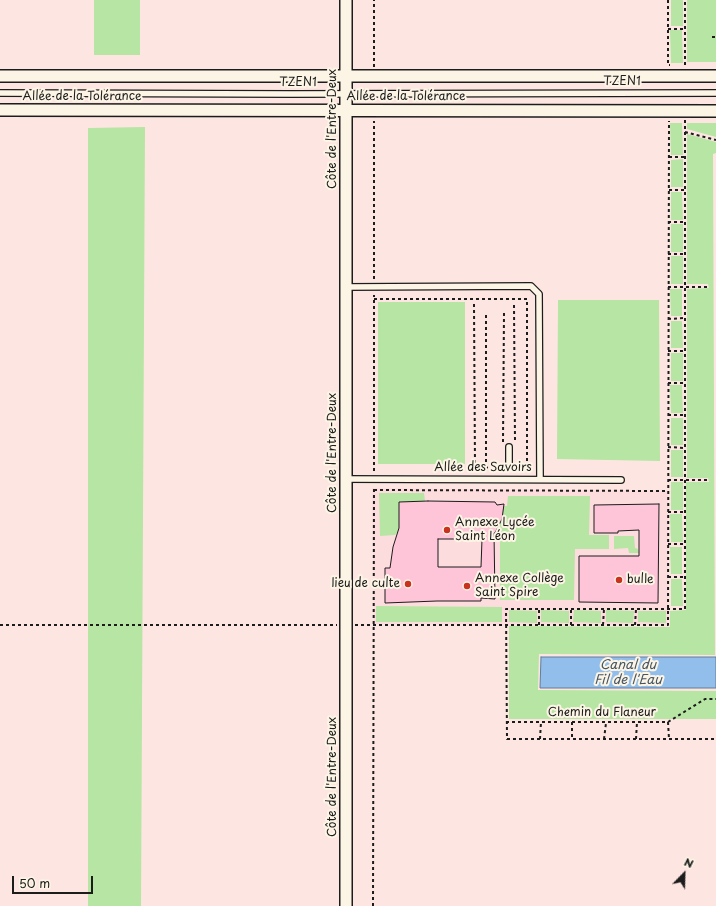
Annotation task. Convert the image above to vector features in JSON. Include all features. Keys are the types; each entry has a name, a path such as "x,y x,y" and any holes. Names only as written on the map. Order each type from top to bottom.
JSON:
{"street":[{"name":"Côte de l'Entre-Deux","path":"346,0 346,906"},
{"name":"Allée de la Tolérance","path":"0,76 374,76 685,71 716,76"},
{"name":"Allée de la Tolérance","path":"0,110 374,110 683,117 716,111"}],"lane":[{"name":"TZEN1","path":"0,93 346,94 716,92"},
{"path":"346,287 530,286 539,294 540,479"},
{"path":"509,447 509,463"},
{"name":"Allée des Savoirs","path":"346,479 621,480"}],"path":[{"path":"374,0 374,76"},
{"path":"668,0 668,65 674,65"},
{"path":"685,0 685,71"},
{"path":"668,29 685,29"},
{"path":"679,65 685,71"},
{"path":"374,110 374,906"},
{"path":"683,117 685,132 685,608 506,609 506,722 507,739 716,739"},
{"path":"0,625 668,625 668,157 669,121 674,121"},
{"path":"685,132 716,140"},
{"path":"668,157 685,157"},
{"path":"668,190 685,190"},
{"path":"668,222 685,222"},
{"path":"668,254 685,254"},
{"path":"668,286 707,287"},
{"path":"374,299 527,299 527,469 467,467"},
{"path":"474,304 475,468"},
{"path":"509,447 514,304"},
{"path":"486,313 486,468"},
{"path":"504,313 509,447"},
{"path":"668,319 685,318"},
{"path":"668,351 685,351"},
{"path":"668,383 685,383"},
{"path":"668,415 685,415"},
{"path":"668,447 685,448"},
{"path":"503,468 509,463 514,468"},
{"path":"668,480 707,480"},
{"path":"374,490 668,490"},
{"path":"668,512 685,512"},
{"path":"668,544 685,544"},
{"path":"668,577 685,577"},
{"path":"539,625 540,608"},
{"path":"571,609 571,625"},
{"path":"603,625 604,609"},
{"path":"636,609 636,625"},
{"name":"Chemin du Flaneur","path":"506,722 668,722 704,699 716,699"},
{"path":"540,739 541,722"},
{"path":"572,722 572,739"},
{"path":"636,739 637,722"},
{"path":"668,722 669,739"},
{"path":"604,739 606,723"}],"shaded area":[{"path":"372,488 668,491 668,625 374,624"}],"green space":[{"path":"94,0 140,0 140,55 94,55"},
{"path":"671,0 683,0 683,26 671,26"},
{"path":"687,0 716,0 716,62 687,62"},
{"path":"670,30 682,30 683,63 671,63"},
{"path":"670,123 682,123 683,155 671,155"},
{"path":"687,123 716,123 716,137 687,129"},
{"path":"145,127 141,906 88,906 88,128"},
{"path":"687,134 716,142 716,153 713,154 715,655 539,654 538,690 716,691 716,719 509,719 509,626 670,627 670,611 686,610 686,482 709,482 708,478 687,478 687,289 709,288 708,284 687,284"},
{"path":"683,159 683,187 671,187 671,160"},
{"path":"671,192 682,192 683,220 671,220"},
{"path":"671,224 683,224 683,252 671,252"},
{"path":"671,256 683,256 683,284 671,284"},
{"path":"670,289 682,289 682,316 671,316"},
{"path":"558,300 659,300 660,461 557,459"},
{"path":"378,302 465,302 465,464 378,464"},
{"path":"671,321 682,321 683,348 671,348"},
{"path":"671,353 683,353 683,381 671,381"},
{"path":"670,385 682,385 683,413 671,413"},
{"path":"671,418 683,418 683,445 671,445"},
{"path":"671,450 683,450 683,477 671,477"},
{"path":"671,482 683,482 683,510 671,510"},
{"path":"379,493 424,493 425,501 395,535 380,536"},
{"path":"508,496 590,496 589,535 609,535 609,549 575,549 574,600 500,600 500,506 507,506"},
{"path":"670,514 682,514 683,542 671,542"},
{"path":"614,536 634,536 635,548 638,549 639,553 629,553 628,548 614,549"},
{"path":"670,547 682,547 682,574 671,574"},
{"path":"671,579 682,579 683,606 671,606"},
{"path":"376,606 502,607 502,622 376,622"},
{"path":"509,610 537,611 537,623 509,622"},
{"path":"541,610 569,611 569,623 541,622"},
{"path":"574,610 601,611 601,623 573,622"},
{"path":"606,610 634,611 633,623 606,622"},
{"path":"638,611 666,611 666,623 638,622"}],"water":[{"name":"Canal du Fil de l'Eau","path":"541,657 716,657 716,688 540,688"}],"building":[{"path":"399,502 495,502 497,505 504,504 502,519 494,533 495,599 481,598 481,601 385,603 385,568 390,568 393,547 399,528","holes":["438,539 482,539 481,567 438,567"]},
{"name":"bulle","path":"659,504 658,603 579,602 579,556 639,556 639,530 618,531 618,533 594,533 594,505"}],"place":[{"name":"Annexe Lycée Saint Léon","path":"447,530"},
{"name":"bulle","path":"619,580"},
{"name":"lieu de culte","path":"408,584"},
{"name":"Annexe Collège Saint Spire","path":"467,586"}]}
